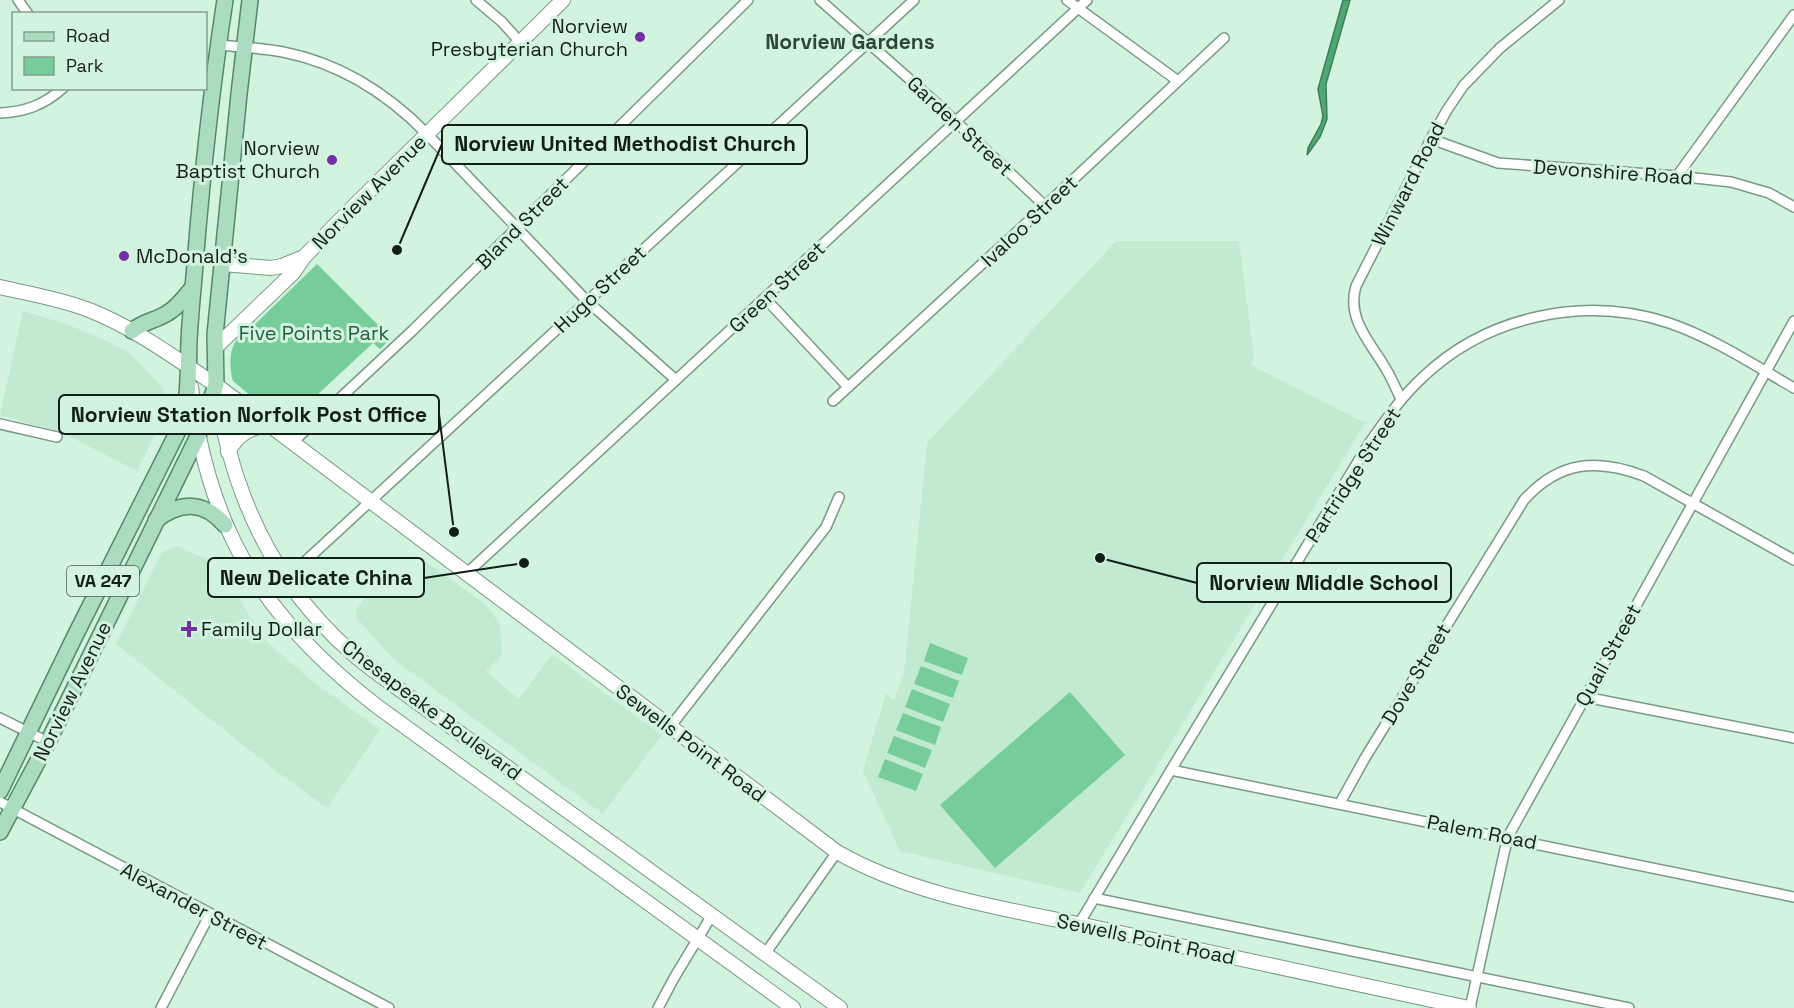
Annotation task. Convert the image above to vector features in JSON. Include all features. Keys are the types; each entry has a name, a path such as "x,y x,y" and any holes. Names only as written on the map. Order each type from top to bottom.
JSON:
{"main road":[{"name":"Chesapeake Boulevard","path":"250,0 222,264 215,348 216,385 228,452 237,483 251,519 266,548 286,579 327,630 362,662 840,1008"},
{"name":"Norview Avenue","path":"215,348 293,273 304,257 563,0"},
{"name":"Chesapeake Boulevard","path":"224,3 211,104 193,287 189,367 198,436 213,494 239,554 273,607 318,657 347,683 793,1008"},
{"name":"Norview Avenue","path":"222,264 272,268 304,257"},
{"name":"Sewells Point Road","path":"0,287 72,304 91,311 132,331 216,385 837,852 864,867 888,878 971,901 1470,1008"},
{"path":"132,331 141,324 167,314 193,287"},
{"name":"Norview Avenue","path":"0,791 178,431 184,414 189,367"},
{"name":"Norview Avenue","path":"0,832 6,805 48,742 198,436 216,385"},
{"path":"228,452 241,434 249,429 268,424"},
{"path":"156,519 174,508 197,506 215,514 225,525"},
{"path":"347,683 362,662"}],"street":[{"path":"476,0 502,22 520,42"},
{"name":"Bland Street","path":"293,442 371,370 748,0"},
{"name":"Garden Street","path":"820,0 957,122 1045,206"},
{"name":"Hugo Street","path":"286,579 914,0"},
{"path":"1067,0 1178,81"},
{"name":"Green Street","path":"466,574 1087,0"},
{"name":"Winward Road","path":"1401,399 1387,370 1355,318 1354,293 1447,110 1478,69 1559,0"},
{"path":"1677,176 1794,15"},
{"name":"Ivaloo Street","path":"833,401 1224,38"},
{"path":"219,45 284,52 333,67 389,99 427,134 587,301 676,380"},
{"path":"0,113 30,109 44,103 60,90"},
{"name":"Devonshire Road","path":"1431,139 1498,164 1677,176 1731,182 1750,186 1794,207"},
{"path":"765,298 847,386"},
{"name":"Partridge Street","path":"1079,924 1368,445 1401,399 1440,363 1484,335 1533,317 1568,312 1612,311 1668,323 1696,334 1794,388"},
{"name":"Quail Street","path":"1470,1008 1508,838 1794,321"},
{"path":"0,424 57,438"},
{"name":"Dove Street","path":"1340,803 1365,758 1524,500 1549,478 1581,466 1610,465 1623,468 1644,476 1794,560"},
{"path":"670,727 826,527 839,497"},
{"path":"1585,697 1794,738"},
{"path":"0,718 48,742"},
{"name":"Palem Road","path":"1171,770 1794,897"},
{"name":"Alexander Street","path":"6,805 389,1008"},
{"path":"765,954 837,852"},
{"name":"Sewells Point Road","path":"1094,897 1629,1008"},
{"path":"161,1008 210,914"},
{"path":"658,1008 711,915"}],"shaded area":[{"path":"1343,0 1350,0 1326,84 1327,119 1320,137 1307,155 1323,116 1318,89"},
{"path":"1116,241 1239,241 1254,357 1251,365 1365,423 1080,893 900,851 863,771 886,693 894,700 904,673 927,443"},
{"path":"23,311 66,324 105,340 132,355 158,383 170,400 169,407 137,471 63,433 0,415"},
{"path":"178,546 220,566 262,637 307,677 380,730 327,808 272,768 116,644 162,552"},
{"path":"423,560 485,604 500,624 502,655 486,671 519,699 552,654 662,735 603,814 392,658 357,618 356,610 368,594 385,579 405,564"}],"green space":[{"name":"Five Points Park","path":"317,264 391,338 380,349 373,343 316,396 323,404 294,428 287,426 233,381 232,352 237,339"},
{"path":"930,643 968,658 962,675 924,661"},
{"path":"921,666 959,681 953,698 914,684"},
{"path":"912,689 950,704 943,722 905,707"},
{"path":"1070,692 1125,755 995,868 940,805"},
{"path":"903,713 941,727 935,745 896,730"},
{"path":"894,736 932,750 925,768 887,753"},
{"path":"885,759 923,774 916,791 878,777"}],"place":[{"name":"Norview Presbyterian Church","path":"640,37"},
{"name":"Norview Baptist Church","path":"332,160"},
{"name":"Norview United Methodist Church","path":"397,250"},
{"name":"McDonald's","path":"124,256"},
{"name":"Norview Station Norfolk Post Office","path":"454,532"},
{"name":"Norview Middle School","path":"1100,558"},
{"name":"New Delicate China","path":"524,563"},
{"name":"Family Dollar","path":"189,629"}],"district":[{"name":"Norview Gardens","path":"850,42"}]}
